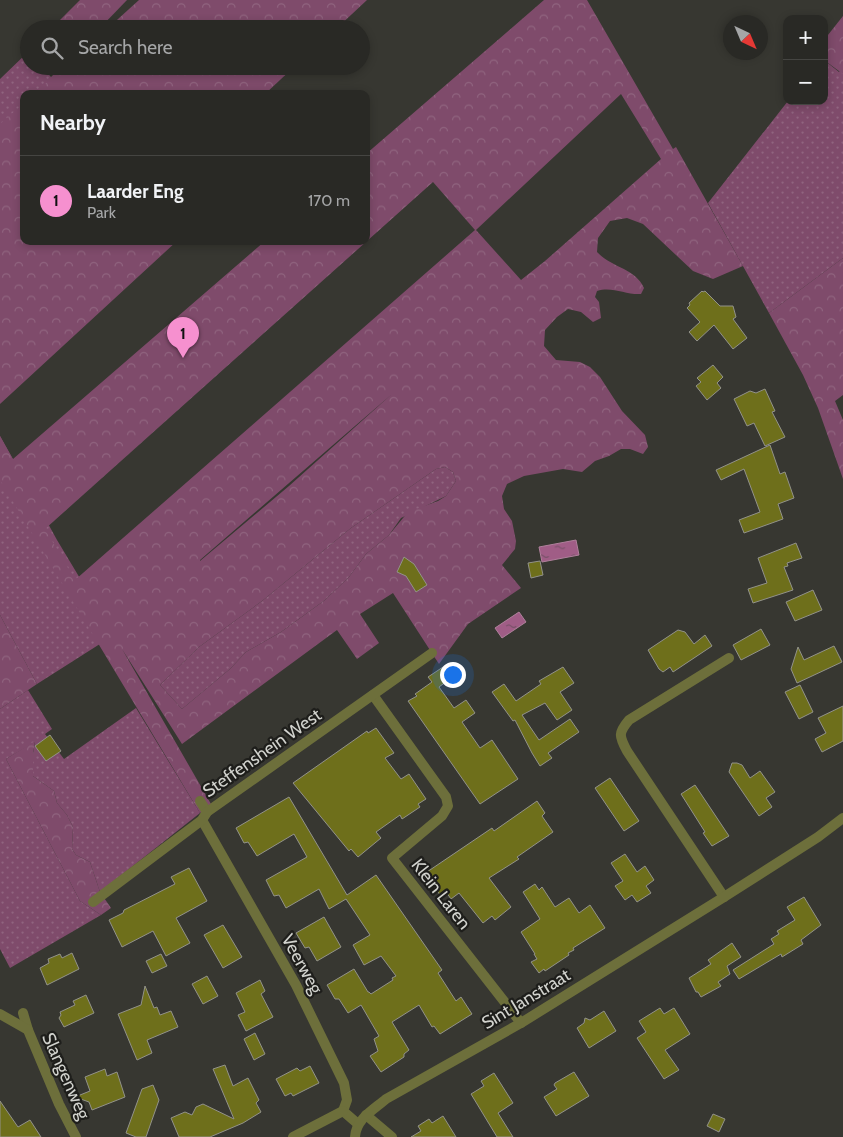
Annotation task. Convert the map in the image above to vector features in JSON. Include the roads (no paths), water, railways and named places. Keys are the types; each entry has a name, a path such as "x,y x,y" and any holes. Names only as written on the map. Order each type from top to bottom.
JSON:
{"street":[{"name":"Steffenshein West","path":"93,902 204,816 432,653"},
{"path":"724,898 620,740 621,729 629,720 729,658"},
{"name":"Klein Laren","path":"373,695 446,797 448,806 442,816 392,858 521,1023"},
{"name":"Veerweg","path":"200,801 204,816 301,994 344,1083 348,1100 343,1111"},
{"name":"Sint Janstraat","path":"355,1137 358,1124 386,1099 521,1023 724,898 818,837 843,818"},
{"path":"23,1013 28,1030"},
{"name":"Slangenweg","path":"0,1014 28,1030 59,1104 76,1137"},
{"path":"293,1137 343,1111 358,1124"},
{"path":"366,1115 392,1137"}],"water":[{"path":"576,540 579,555 542,562 539,547"},
{"path":"519,612 526,622 502,638 495,628"}],"place":[{"name":"Laarder Eng","path":"183,358"}]}
